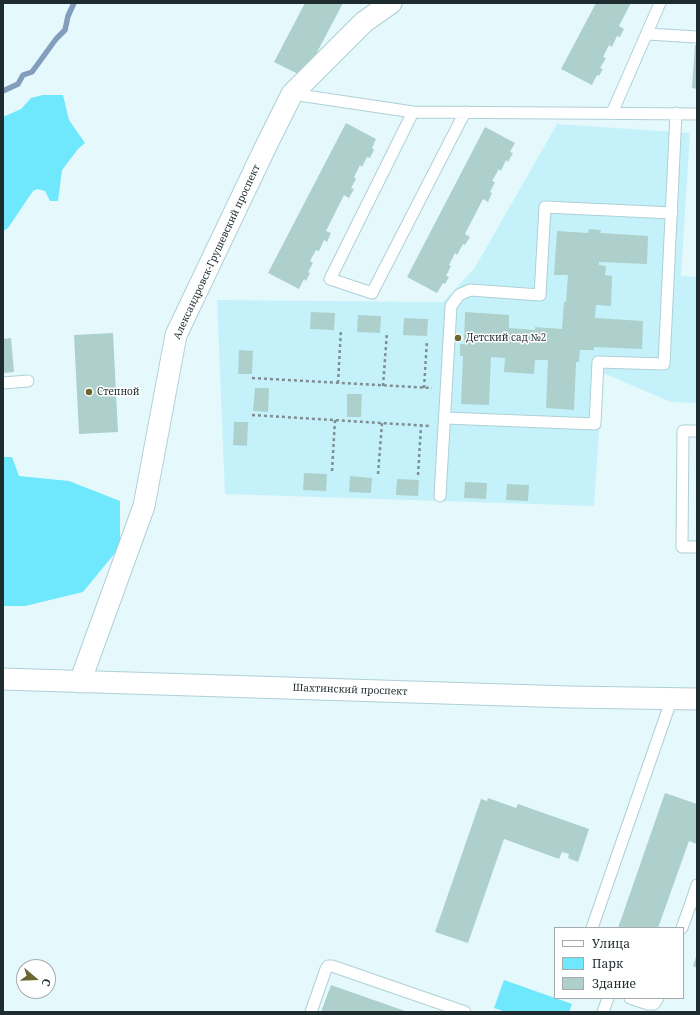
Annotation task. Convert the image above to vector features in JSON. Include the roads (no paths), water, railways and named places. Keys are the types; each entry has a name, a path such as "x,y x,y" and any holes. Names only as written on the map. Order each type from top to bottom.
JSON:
{"street":[{"name":"Александровск-Грушевский проспект","path":"80,682 144,506 176,336 292,94 364,22 391,3"},
{"name":"Шахтинский проспект","path":"3,679 697,699"}],"lane":[{"path":"612,113 660,3"},
{"path":"647,34 697,37"},
{"path":"292,94 413,112 697,114"},
{"path":"413,112 330,279 372,293 465,112"},
{"path":"445,422 595,424 598,362 664,364 676,113"},
{"path":"440,496 451,306 459,295 470,290 540,295 545,207 672,213"},
{"path":"3,382 28,381"},
{"path":"697,431 683,431 682,547 697,547"},
{"path":"592,927 672,698"},
{"path":"682,927 694,901 697,885"},
{"path":"311,1012 328,966 332,966 465,1012"},
{"path":"603,1012 608,999"},
{"path":"633,999 648,1004 654,1004 657,999"}],"waterway":[{"path":"3,91 18,84 23,75 32,72 56,39 65,30 68,16 74,3"}],"place":[{"name":"Детский сад №2","path":"458,338"},
{"name":"Степной","path":"89,392"}]}
